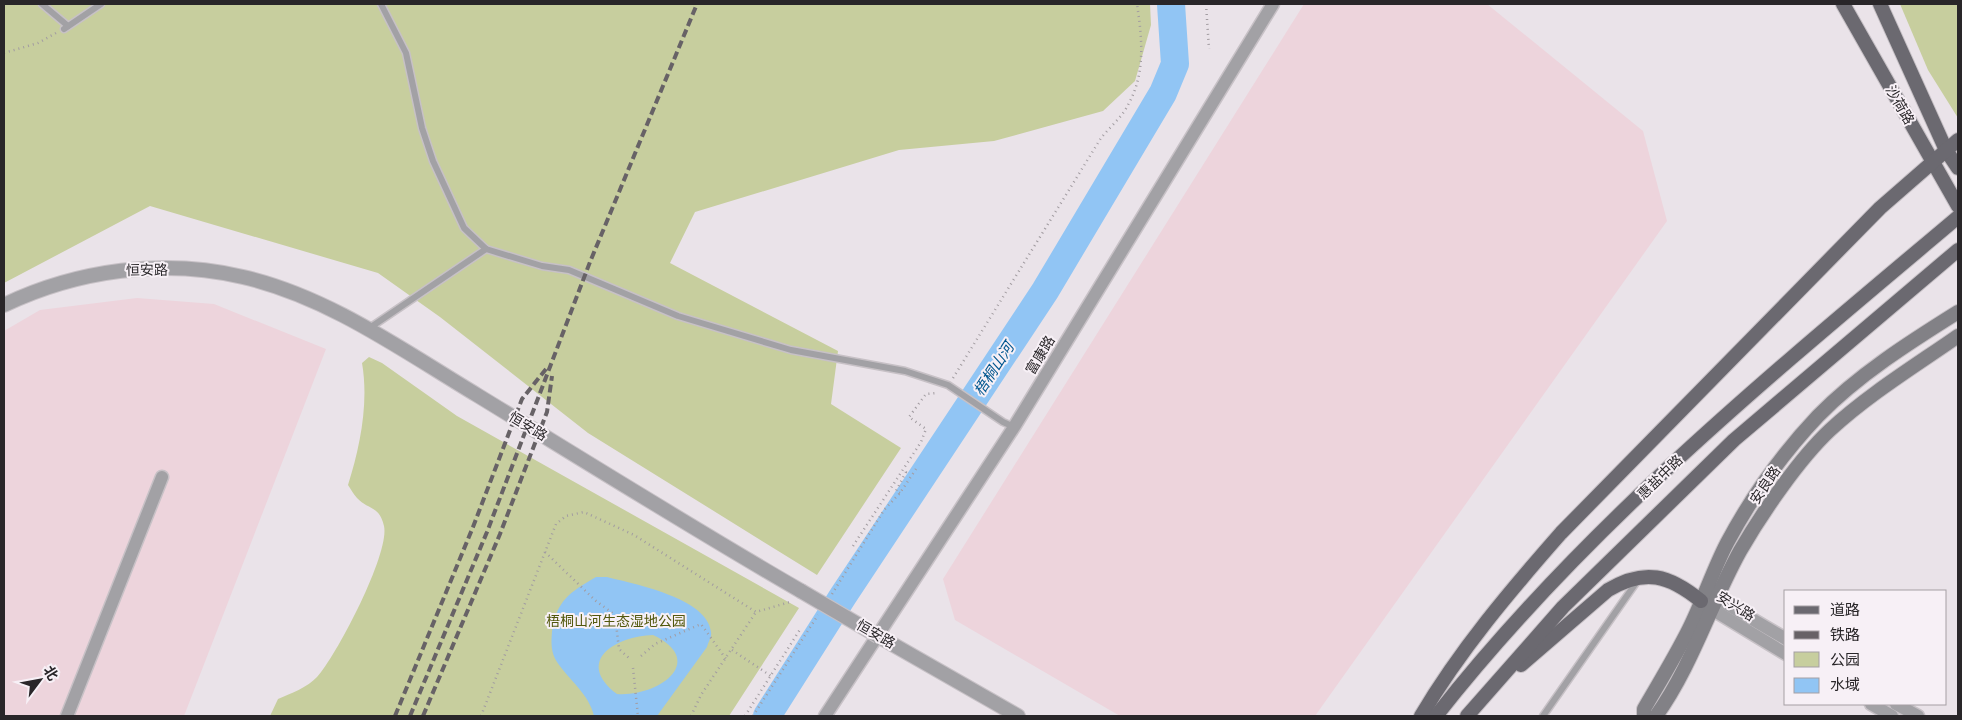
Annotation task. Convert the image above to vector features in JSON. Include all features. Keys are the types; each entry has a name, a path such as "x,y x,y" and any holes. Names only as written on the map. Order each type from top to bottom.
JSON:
{"main road":[{"name":"沙荷路","path":"1842,4 1958,206"},
{"name":"沙荷路","path":"1880,4 1946,150 1958,168"},
{"path":"1421,716 1446,673 1522,578 1561,533 1880,208 1958,140"},
{"name":"惠盐中路","path":"1436,716 1468,676 1588,545 1717,422 1958,217"},
{"name":"惠盐中路","path":"1467,716 1563,607 1734,440 1958,250"},
{"name":"安良路","path":"1644,716 1644,709 1688,630 1727,542 1763,486 1792,447 1819,415 1874,369 1958,312"},
{"name":"安良路","path":"1656,716 1700,639 1740,551 1783,487 1829,432 1883,387 1958,336"},
{"path":"1479,701 1608,590 1622,581 1641,576 1665,579 1678,585 1701,602"}],"street":[{"name":"富康路","path":"825,716 879,636 1008,424 1274,4"},
{"name":"恒安路","path":"4,304 56,283 113,270 186,269 241,276 289,290 368,329 801,591 1018,716"},
{"path":"67,716 162,477"},
{"name":"安兴路","path":"1701,602 1716,605 1784,638"},
{"name":"安兴路","path":"1716,605 1784,653"},
{"path":"1873,705 1892,716"},
{"path":"1898,705 1918,716"}],"lane":[{"path":"42,4 66,28 100,4"},
{"path":"381,4 406,53 422,128 433,161 464,228 486,249 542,266 569,270 678,316 792,350 905,371 948,385 1008,424"},
{"path":"368,329 486,249"},
{"path":"1543,716 1641,576"}],"path":[{"path":"948,385 1101,138 1128,106 1140,78 1141,34 1137,4"},
{"path":"1206,4 1209,49"},
{"path":"4,53 38,43 66,28"},
{"path":"853,546 921,442 926,429 909,418 926,394"},
{"path":"900,493 896,491 906,472 903,470"},
{"path":"481,716 556,524 566,516 584,512 634,535 756,612"},
{"path":"545,552 596,601 614,615 619,649 629,658"},
{"path":"691,716 701,695 756,612 795,600 801,591"},
{"path":"641,656 655,644 700,624 726,659"},
{"path":"745,716 801,628"},
{"path":"732,650 771,676"},
{"path":"784,655 790,656"},
{"path":"633,668 638,716"}],"shaded area":[{"path":"1304,4 1487,4 1643,131 1667,221 1315,716 1120,716 955,620 943,579"},
{"path":"137,298 214,304 326,349 184,716 4,716 4,331 40,310"}],"green space":[{"path":"4,4 1150,4 1151,25 1135,81 1103,111 994,141 899,150 695,212 670,263 838,351 831,404 901,448 817,575 588,433 440,317 378,273 150,206 4,283"},
{"path":"1900,4 1958,4 1958,118 1928,70"},
{"name":"梧桐山河生态湿地公园","path":"369,357 382,363 457,416 799,608 729,716 270,716 278,699 309,684 326,665 349,627 379,558 384,539 382,519 376,511 361,502 354,495 348,485 360,440 364,409 362,363"}],"water":[{"path":"596,577 607,577 668,594 697,610 707,620 711,634 707,647 657,716 594,716 588,701 555,659 552,632 557,612 566,598","holes":["653,635 669,645 676,656 677,666 661,684 648,690 617,694 605,682 599,671 600,661 605,652 614,645 626,640 639,636"]}],"waterway":[{"name":"梧桐山河","path":"767,716 843,596 1045,291 1163,93 1175,64 1171,4"}],"railway":[{"path":"410,716 487,532 590,262 697,4"},
{"path":"395,716 473,527 522,399 546,369"},
{"path":"423,716 500,534 547,412 552,376"}]}
